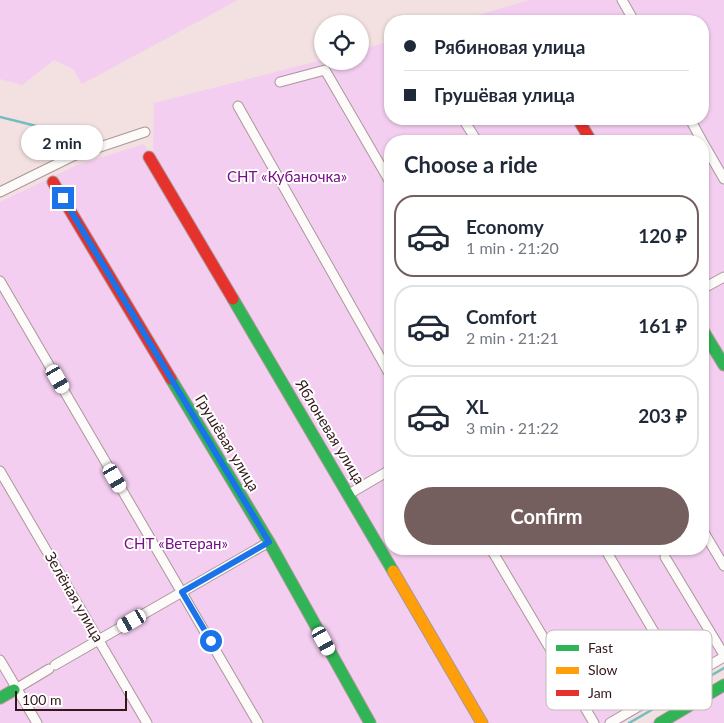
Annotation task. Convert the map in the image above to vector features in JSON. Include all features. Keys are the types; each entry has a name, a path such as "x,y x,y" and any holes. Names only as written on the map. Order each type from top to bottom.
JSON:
{"street":[{"path":"622,0 631,15"},
{"path":"280,82 325,70 384,172"},
{"path":"238,106 384,363"},
{"path":"0,192 73,156 145,132"},
{"path":"709,153 724,179"},
{"name":"Яблоневая улица","path":"150,157 384,554"},
{"name":"Грушёвая улица","path":"53,182 269,542 370,723"},
{"path":"709,285 724,277"},
{"path":"0,280 258,723"},
{"path":"709,340 724,365"},
{"name":"Зелёная улица","path":"0,471 147,723"},
{"path":"349,494 384,474"},
{"path":"709,541 724,566"},
{"path":"0,698 269,542"},
{"name":"Яблоневая улица","path":"384,555 482,723"},
{"path":"495,555 546,642"},
{"path":"609,555 653,630"},
{"path":"665,558 708,630"},
{"path":"712,636 724,656 712,663"},
{"path":"0,660 15,690"},
{"path":"0,666 35,723"},
{"path":"712,692 724,685"},
{"path":"586,710 594,723"},
{"path":"610,723 633,710"},
{"path":"660,723 682,710"}],"green space":[{"path":"0,0 238,0 82,84 73,69 54,60 22,85 0,79"},
{"name":"СНТ «Кубаночка»","path":"530,0 724,0 724,663 712,670 712,630 546,630 546,710 645,710 623,723 486,723 389,555 709,555 709,135 384,135 384,545 153,157 154,103 314,62 314,70 369,70 369,47 384,43 384,125 709,125 709,15 478,15"},
{"name":"СНТ «Ветеран»","path":"144,144 351,492 384,549 384,555 387,555 484,723 0,723 0,202 77,165"},
{"path":"724,678 724,723 649,723 671,710 712,710 712,685"}],"waterway":[{"path":"0,117 97,141"},
{"path":"712,675 724,668"},
{"path":"629,723 651,710"}],"traffic: fast":[{"path":"233,299 393,571"},
{"path":"709,340 724,365"},
{"path":"171,379 269,542 370,723"},
{"path":"712,692 724,685"},
{"path":"0,698 14,690"},
{"path":"660,723 682,710"}],"traffic: slow":[{"path":"393,571 482,723"}],"traffic: jam":[{"path":"582,125 587,135"},
{"path":"149,157 233,299"},
{"path":"53,182 171,379"}],"route":[{"path":"63,198 269,542 182,592 211,641"}]}
